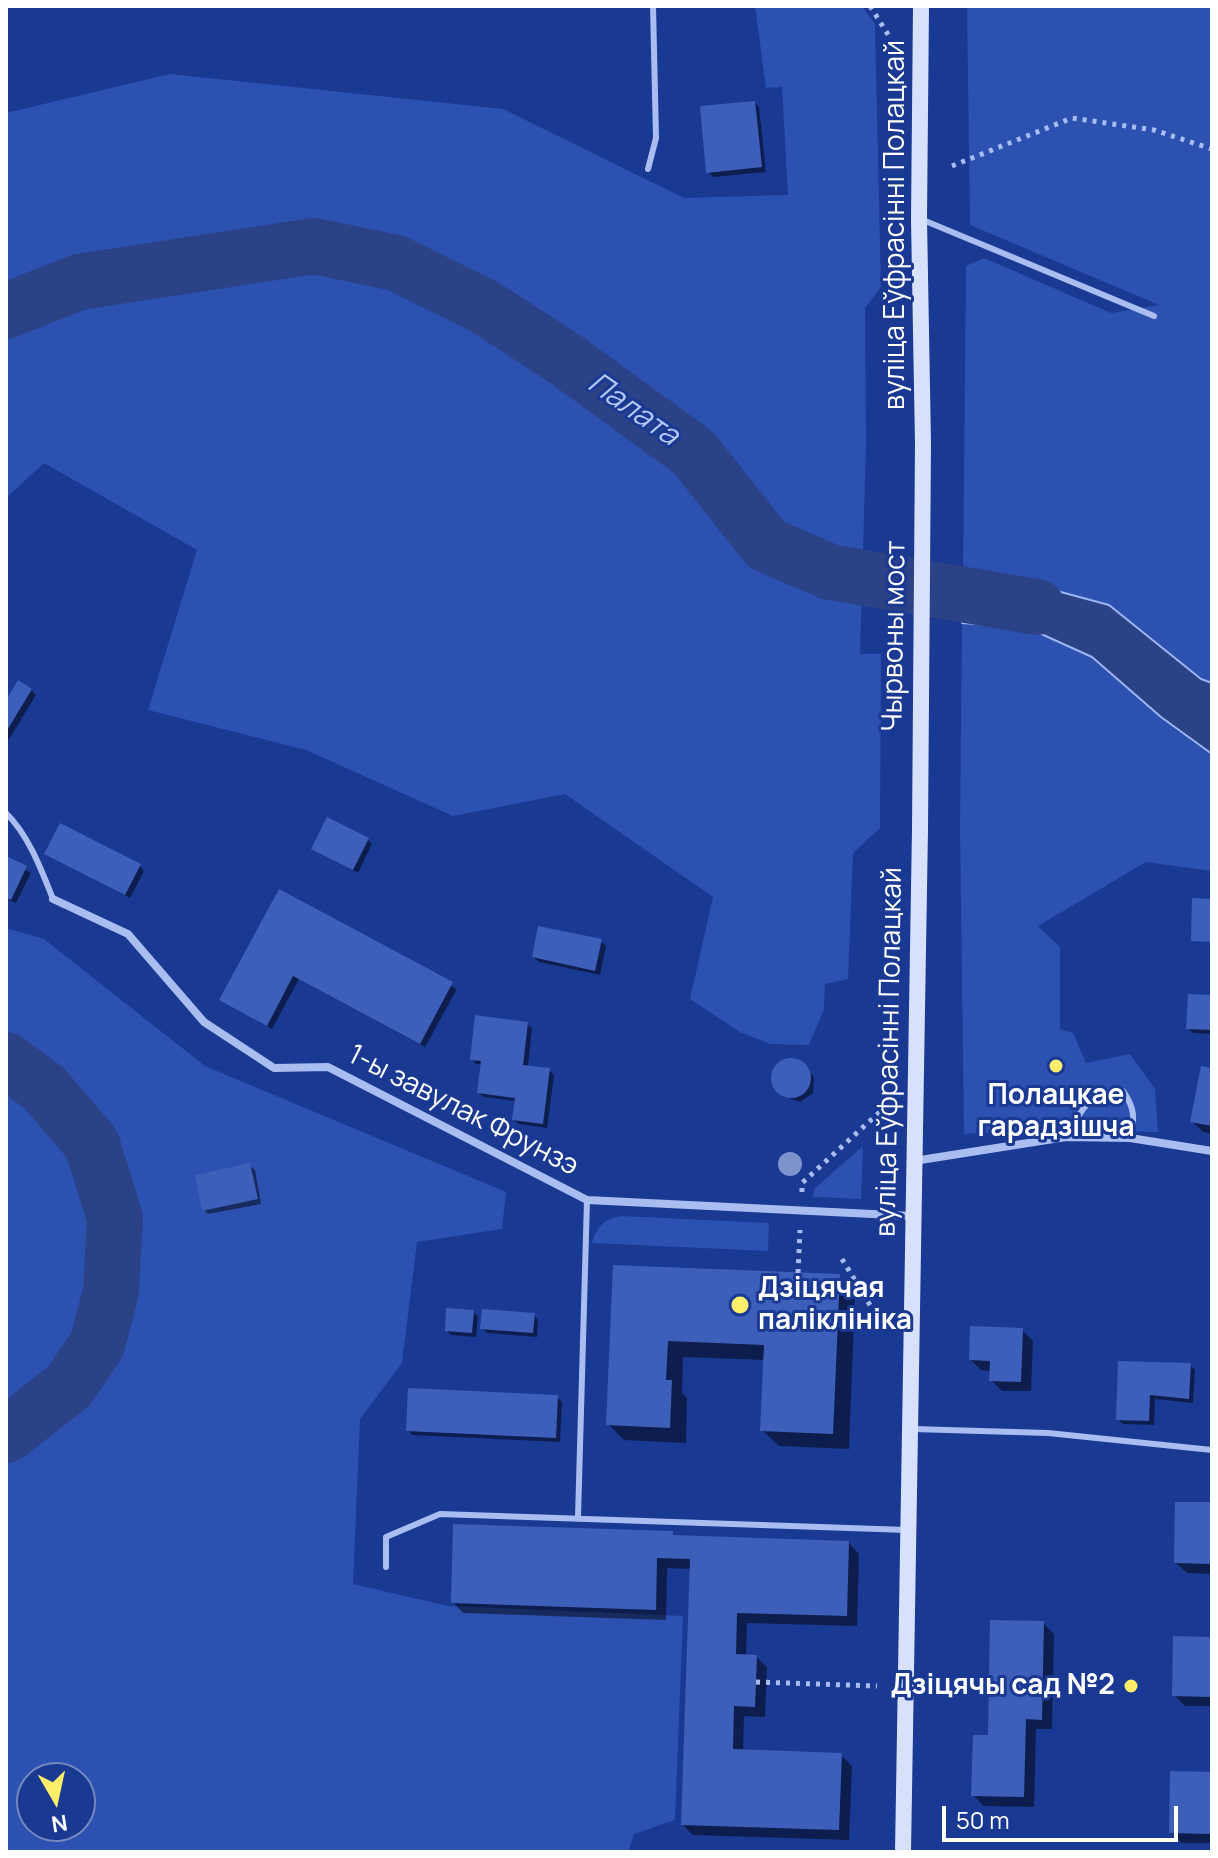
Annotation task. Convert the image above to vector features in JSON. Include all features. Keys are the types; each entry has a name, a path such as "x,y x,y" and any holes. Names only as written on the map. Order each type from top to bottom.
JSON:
{"main road":[{"name":"вуліца Еўфрасінні Полацкай","path":"921,6 919,219 923,444"},
{"name":"Чырвоны мост","path":"920,829 923,444"},
{"name":"вуліца Еўфрасінні Полацкай","path":"903,1852 920,829"}],"street":[{"name":"1-ы завулак Фрунзэ","path":"53,899 128,934 204,1022 274,1068 328,1067 587,1200 913,1216"},
{"path":"913,1161 1066,1137 1130,1138 1212,1151"}],"lane":[{"path":"648,169 656,138 653,6"},
{"path":"919,219 1154,316"},
{"path":"6,813 17,824 53,899"},
{"path":"1066,1137 1094,1096 1108,1090 1123,1091 1133,1104 1135,1121 1130,1138"},
{"path":"578,1517 587,1200"},
{"path":"909,1429 1048,1433 1212,1450"},
{"path":"386,1567 386,1537 440,1514 908,1530"}],"path":[{"path":"870,6 889,36"},
{"path":"952,166 1072,118 1154,130 1212,149"},
{"path":"834,1154 882,1110"},
{"path":"842,1259 879,1320"},
{"path":"756,1682 877,1686"}],"shaded area":[{"path":"755,6 862,6 875,24 881,287 865,308 866,446 860,654 881,654 880,828 853,853 848,979 825,984 824,1009 809,1045 770,1044 740,1032 690,999 713,897 565,794 453,816 306,750 148,710 197,550 44,463 6,498 6,113 170,74 503,109 684,198 788,195 782,87 766,88"},
{"path":"967,6 1212,6 1212,683 1020,581 963,574 966,266 984,258 1111,313 1159,305 970,225"},
{"path":"963,574 1020,581 1109,605 1201,679 1212,683 1212,754 1161,717 1092,657 1028,628 962,623"},
{"path":"962,623 1028,628 1092,657 1161,717 1212,754 1212,871 1146,862 1038,926 1060,947 1060,1029 1073,1033 1086,1063 1130,1054 1155,1089 1158,1132 1048,1130 964,1134 960,829"},
{"path":"6,928 44,939 205,1066 506,1192 502,1229 417,1242 402,1363 360,1419 353,1584 448,1606 683,1616 675,1820 634,1834 628,1852 6,1852"},
{"path":"863,1146 861,1199 813,1197 814,1189"},
{"path":"622,1216 769,1223 768,1251 592,1243 602,1224"}],"building":[{"path":"755,101 762,167 706,173 700,106"},
{"path":"18,680 32,689 6,732 6,700"},
{"path":"327,817 369,838 353,870 311,849"},
{"path":"60,823 141,864 125,895 44,854"},
{"path":"6,856 27,866 11,900 6,898"},
{"path":"279,889 453,982 420,1044 293,976 267,1026 219,1000"},
{"path":"1192,898 1212,899 1212,942 1191,941"},
{"path":"538,926 602,939 595,971 532,957"},
{"path":"1188,994 1212,995 1212,1030 1186,1029"},
{"path":"475,1015 528,1022 523,1065 550,1068 543,1124 512,1120 515,1098 477,1093 481,1061 470,1060"},
{"path":"791,1058 805,1064 811,1078 805,1092 791,1098 777,1092 771,1078 777,1064"},
{"path":"1201,1066 1212,1068 1212,1126 1190,1122"},
{"path":"250,1163 258,1199 202,1211 195,1175"},
{"path":"613,1265 840,1274 833,1434 760,1431 764,1345 668,1341 666,1380 672,1380 670,1428 606,1425"},
{"path":"446,1308 474,1310 472,1333 445,1331"},
{"path":"482,1309 535,1313 533,1333 480,1329"},
{"path":"970,1326 1023,1328 1021,1382 989,1381 990,1361 969,1360"},
{"path":"1118,1361 1191,1363 1189,1399 1150,1395 1149,1421 1116,1420"},
{"path":"408,1388 558,1395 556,1438 406,1431"},
{"path":"1175,1502 1212,1502 1212,1564 1174,1563"},
{"path":"453,1524 673,1531 673,1535 849,1541 847,1616 737,1613 736,1654 757,1655 755,1707 734,1706 733,1749 842,1753 839,1830 681,1825 690,1559 657,1558 656,1610 451,1603"},
{"path":"990,1620 1044,1621 1042,1720 1026,1719 1024,1797 971,1796 973,1735 988,1735"},
{"path":"1173,1636 1212,1637 1212,1697 1172,1696"},
{"path":"1170,1771 1212,1772 1212,1834 1169,1833"}],"waterway":[{"name":"Палата","path":"6,311 79,282 314,246 396,263 485,307 565,359 693,452 767,545 830,572 1037,607"},
{"name":"Палата","path":"6,1060 44,1088 92,1144 115,1218 111,1291 97,1345 68,1387 6,1435"}],"place":[{"name":"Полацкае гарадзішча","path":"1056,1066"},
{"name":"Дзіцячая паліклініка","path":"740,1305"},
{"name":"Дзіцячы сад №2","path":"1131,1686"}]}
